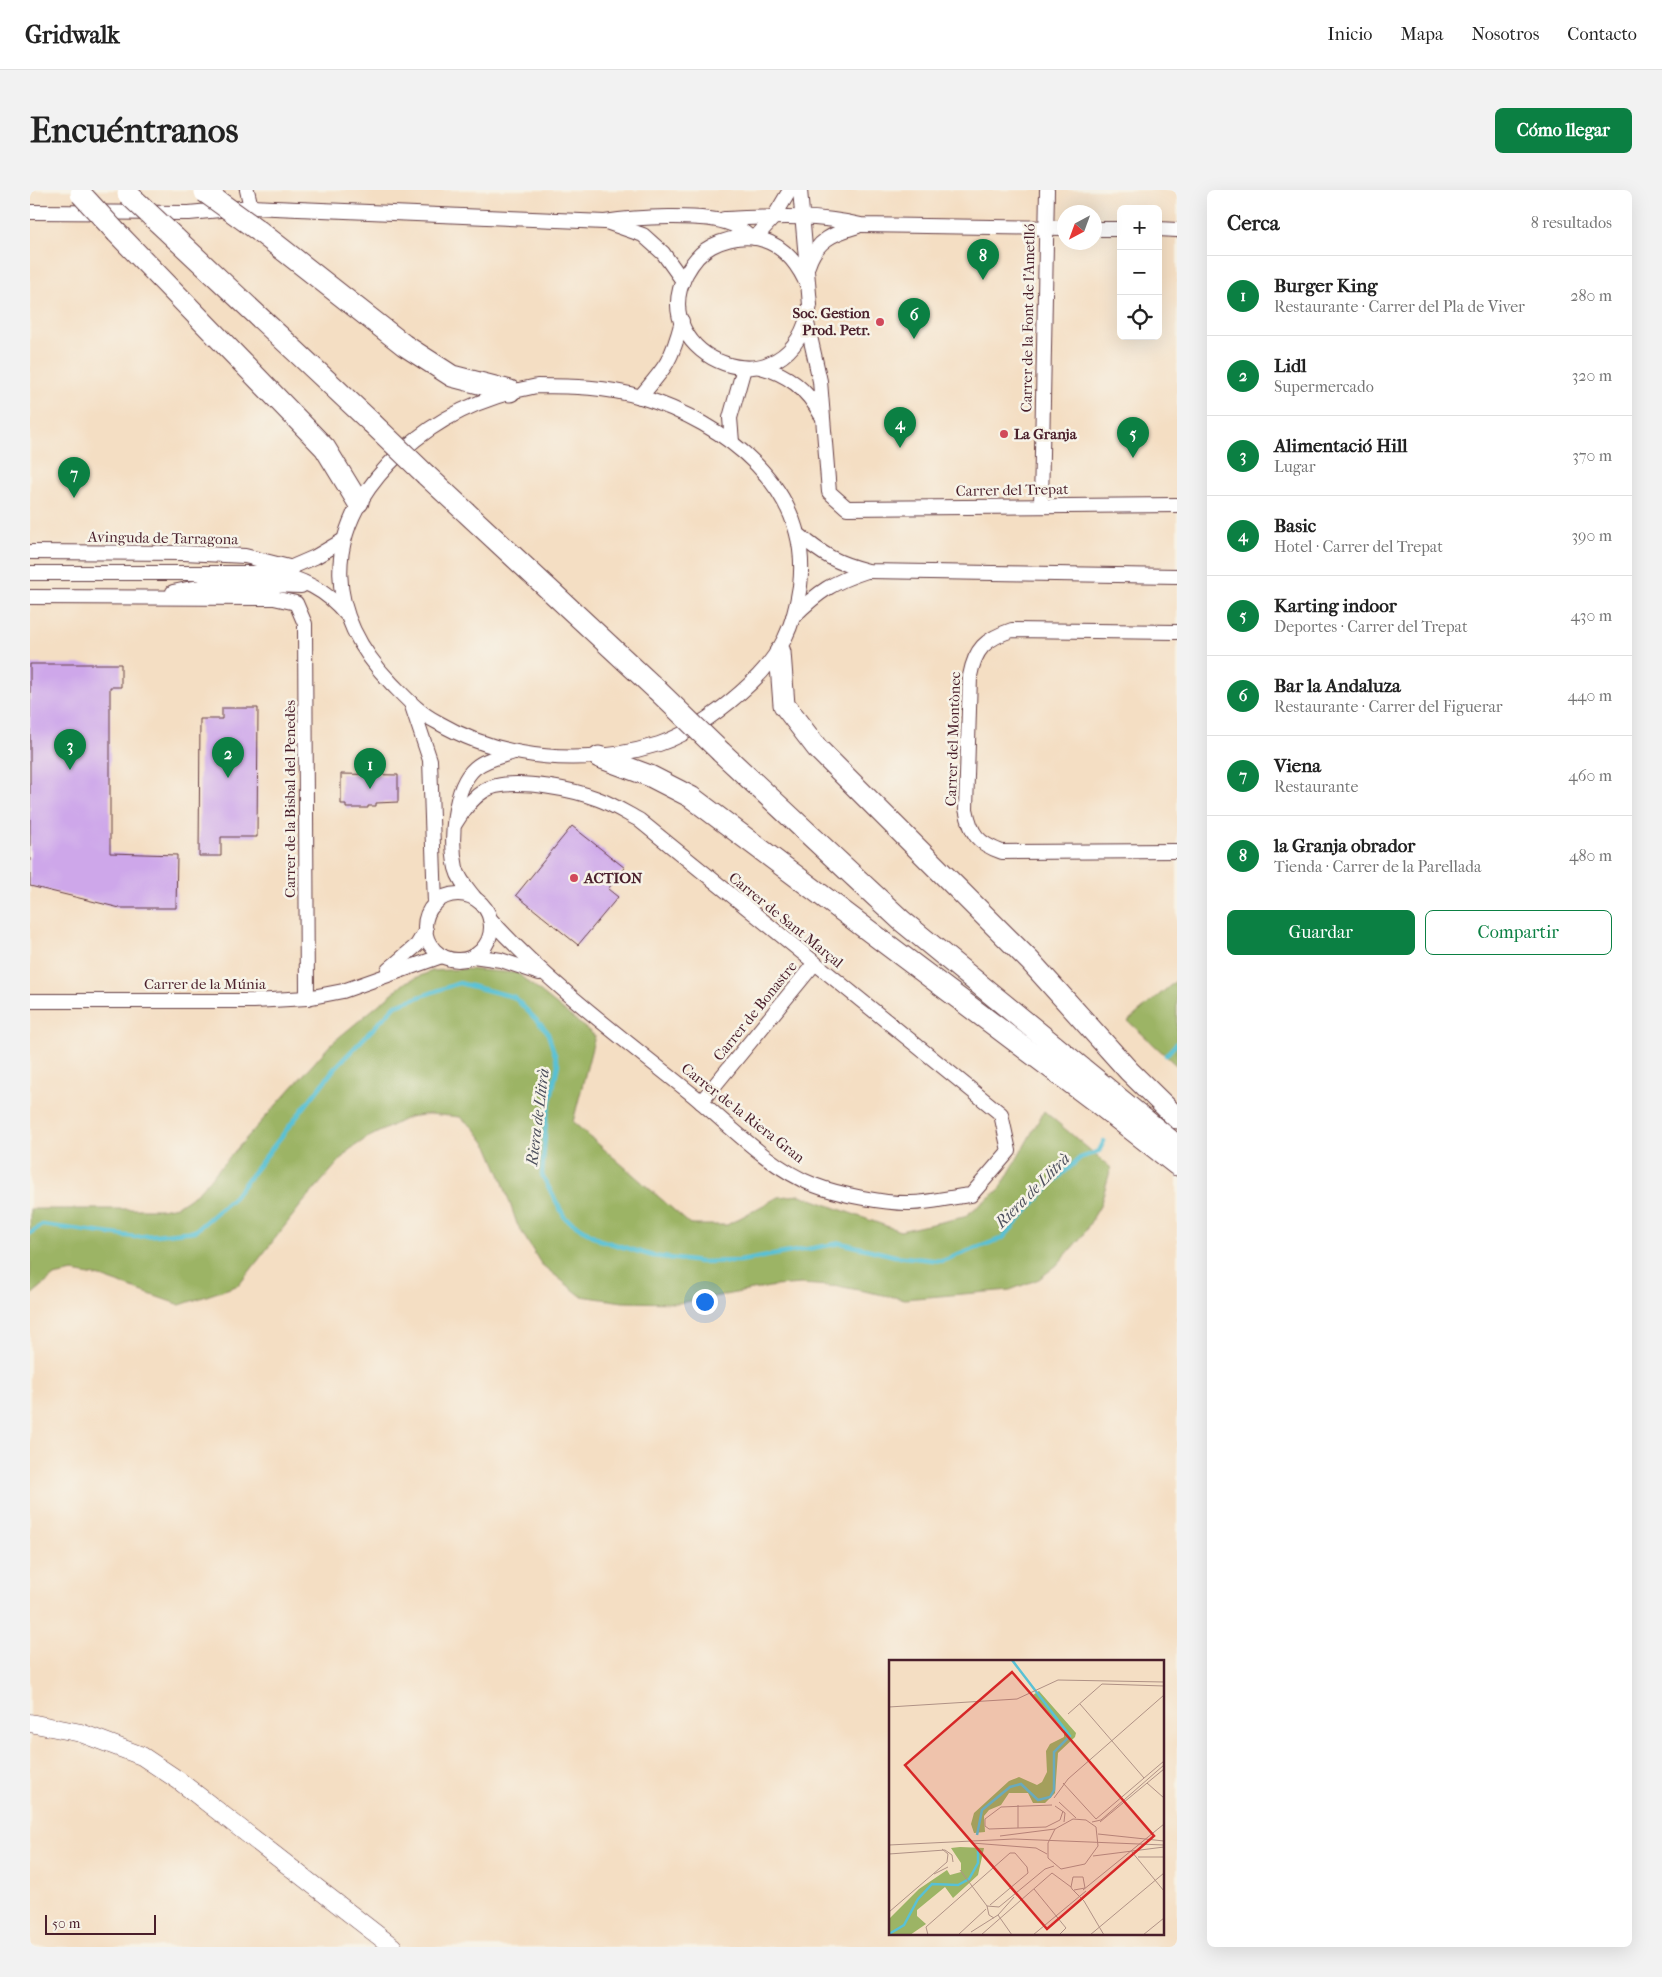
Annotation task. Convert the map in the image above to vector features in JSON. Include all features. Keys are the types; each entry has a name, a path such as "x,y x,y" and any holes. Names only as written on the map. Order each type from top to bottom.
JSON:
{"highway":[{"path":"204,191 259,231 404,345 452,376 510,392"},
{"path":"79,192 324,448 358,502"},
{"path":"126,192 902,921 1177,1146"},
{"path":"780,652 784,705 817,748 1030,961 1129,1070 1177,1118"},
{"path":"599,757 650,776 691,797 1099,1104 1177,1166"}],"main road":[{"path":"30,1723 81,1733 142,1756 186,1786 393,1947"}],"street":[{"path":"247,190 251,207"},
{"path":"753,238 774,217 790,190"},
{"path":"800,190 810,306 807,323 800,338 789,351 775,361 760,367 744,368 724,365 705,355 691,340 682,321 679,301 682,281 693,262 709,248 728,239 753,238 771,242 789,254 800,268 808,288"},
{"name":"Carrer de la Font de l'Ametlló","path":"1041,506 1047,190"},
{"path":"30,212 188,213 251,207 605,222 630,218 717,219 802,216 830,218 861,225 1057,228"},
{"path":"717,219 733,224 753,238"},
{"path":"605,222 643,236 663,253 682,281"},
{"path":"807,269 812,254 818,245 834,234 861,225"},
{"path":"1102,228 1117,229"},
{"path":"1162,229 1177,230"},
{"path":"640,397 666,367 674,352 682,321"},
{"path":"807,323 820,381 824,420"},
{"path":"760,367 778,372 794,381 812,399 824,420"},
{"path":"732,442 730,418 744,368"},
{"path":"30,573 271,573 293,577 313,586 334,600 348,617 363,648 383,675 410,703 436,722 456,732 515,752 562,758 599,757 663,743 695,726 744,689 780,652 793,617 801,573 798,534 790,512 773,483 754,461 732,442 674,410 640,397 601,388 537,386 510,392 462,409 429,429 404,448 376,478 358,502 342,541 341,576 348,617"},
{"name":"Carrer del Trepat","path":"824,420 829,492 847,508 1177,505"},
{"path":"798,534 816,550 840,564 868,571 1099,573 1177,576"},
{"path":"271,573 293,568 342,541"},
{"name":"Avinguda de Tarragona","path":"30,552 245,556 293,568"},
{"path":"1099,573 1177,568"},
{"path":"793,617 815,596 838,581 868,571"},
{"path":"30,597 150,597 191,588 218,585 313,586"},
{"name":"Carrer de la Bisbal del Penedès","path":"150,597 274,598 296,603 305,624 307,998"},
{"name":"Carrer del Montònec","path":"1177,632 1012,630 998,635 982,646 973,658 970,676 966,809 970,829 982,842 1002,852 1177,851"},
{"path":"410,703 430,760 435,904"},
{"path":"475,898 462,894 449,895 435,904 429,911 426,930 432,947 442,956 467,959 487,944 491,932 490,918 484,906 461,882 456,868 455,804 465,779 476,767 493,758 515,752"},
{"name":"Carrer de Sant Marçal","path":"455,824 464,808 478,796 495,786 521,785 557,789 598,799 639,820 1001,1114 1009,1151 971,1195"},
{"name":"Carrer de la Riera Gran","path":"490,918 515,946 555,982 778,1165 813,1185 841,1194 910,1203 971,1195"},
{"name":"Carrer de la Múnia","path":"377,978 417,945 426,930"},
{"name":"Carrer de la Múnia","path":"30,1001 254,1001 307,998 343,991 442,956"},
{"name":"Carrer de la Riera Gran","path":"473,956 501,960 530,968 555,982"},
{"name":"Carrer de Bonastre","path":"701,1102 814,964"}],"green space":[{"path":"464,969 517,973 595,1036 573,1122 691,1225 727,1225 778,1197 800,1195 900,1231 964,1217 1000,1189 1044,1111 1111,1168 1100,1206 1083,1235 1057,1265 1039,1279 1010,1290 904,1299 843,1287 801,1284 775,1286 679,1303 623,1302 581,1296 541,1264 517,1224 489,1148 475,1129 460,1117 430,1114 409,1117 367,1138 349,1150 301,1205 239,1285 180,1305 101,1277 73,1272 54,1276 30,1296 30,1209 161,1209 177,1206 198,1192 332,1043 406,982 432,971"},
{"path":"1177,980 1177,1066 1128,1021"}],"building":[{"path":"30,664 121,664 121,687 110,687 110,853 177,855 176,908 120,908 30,886"},
{"path":"222,708 258,708 257,837 221,837 221,856 199,856 200,719 222,719"},
{"path":"341,774 398,775 398,802 376,803 376,806 368,806 368,808 346,808 346,804 341,804"},
{"name":"ACTION","path":"572,826 625,868 608,889 618,897 578,945 516,895"}],"waterway":[{"name":"Riera de Llitrà","path":"30,1233 42,1225 135,1237 195,1231 234,1197 334,1069 396,1005 459,983 514,997 547,1031 558,1064 546,1121 542,1175 565,1218 600,1240 653,1256 700,1262 740,1261 841,1243 895,1256 942,1261 1003,1238 1051,1184 1080,1158 1099,1151 1104,1141"},
{"name":"Riera de Llitrà","path":"1166,1055 1177,1043"}],"place":[{"name":"la Granja obrador","path":"983,280"},
{"name":"Soc. Gestion Prod. Petr.","path":"880,322"},
{"name":"Bar la Andaluza","path":"914,339"},
{"name":"La Granja","path":"1004,434"},
{"name":"Basic","path":"900,448"},
{"name":"Karting indoor","path":"1133,458"},
{"name":"Viena","path":"74,498"},
{"name":"Alimentació Hill","path":"70,770"},
{"name":"Lidl","path":"228,778"},
{"name":"Burger King","path":"370,789"},
{"name":"ACTION","path":"574,878"}]}
